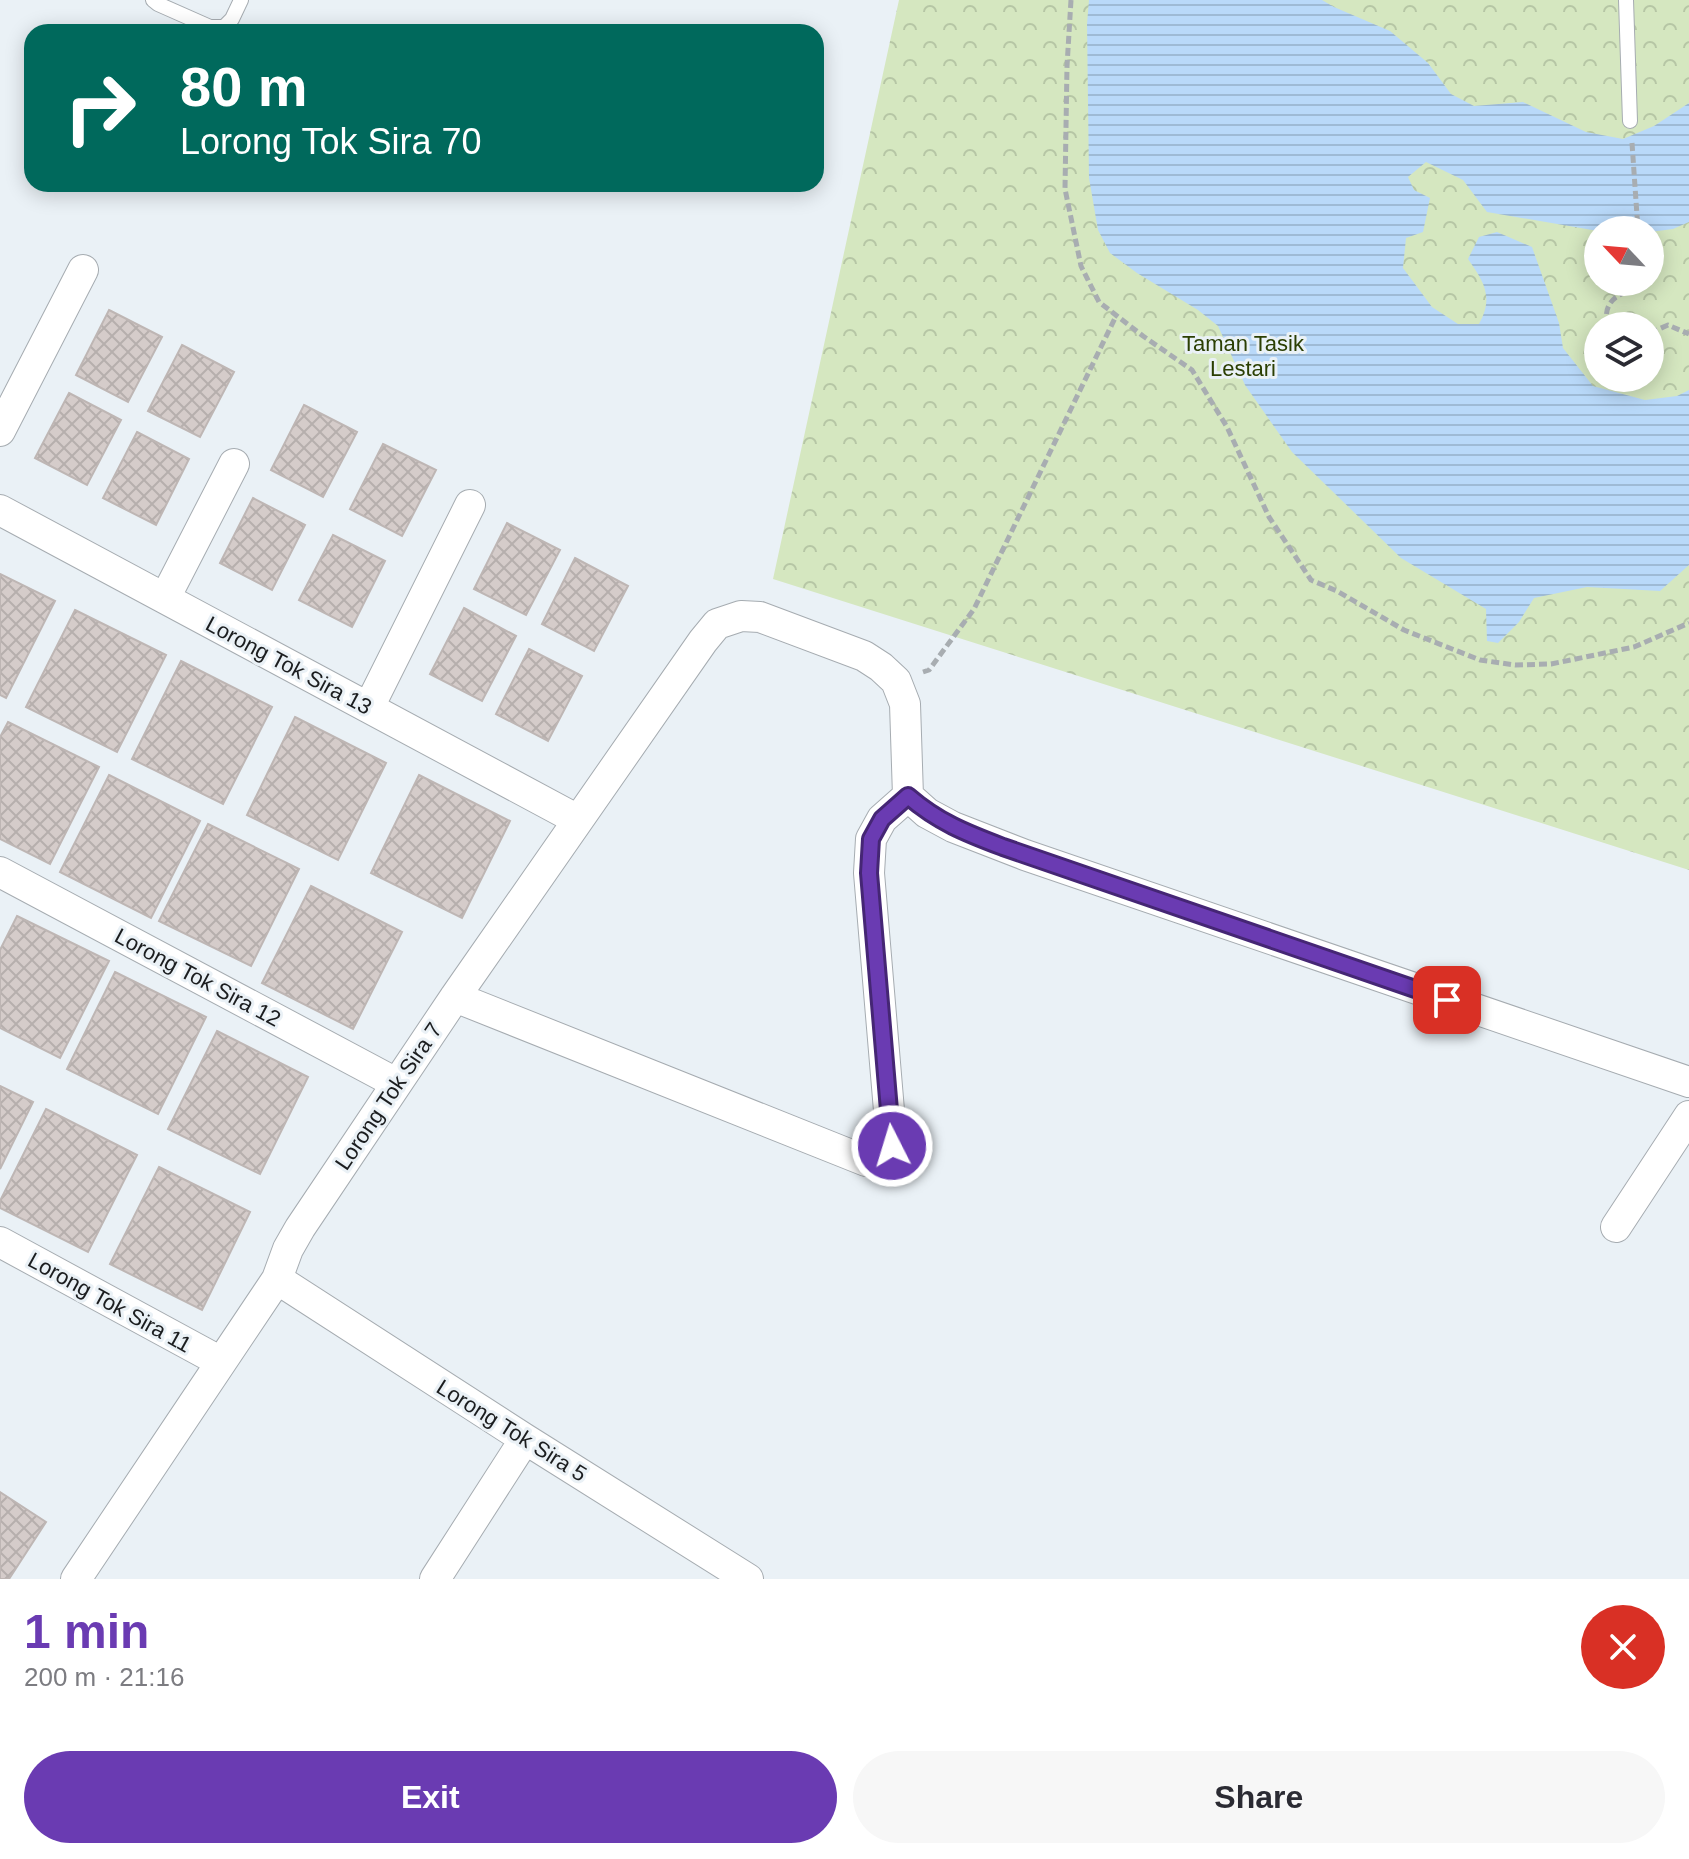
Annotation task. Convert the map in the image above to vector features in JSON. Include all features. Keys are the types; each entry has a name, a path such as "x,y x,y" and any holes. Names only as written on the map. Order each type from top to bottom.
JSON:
{"street":[{"path":"0,431 83,270"},
{"path":"165,598 234,464"},
{"path":"369,707 470,505"},
{"name":"Lorong Tok Sira 13","path":"0,510 578,820"},
{"name":"Lorong Tok Sira 7","path":"76,1579 277,1279 300,1228 396,1083 717,624 741,616 760,617 864,656 896,681"},
{"path":"896,681 905,704 908,796 927,813 953,827 1025,855 1689,1082"},
{"path":"455,997 866,1161 884,1164 892,1146 869,873 871,839 882,819 908,796"},
{"name":"Lorong Tok Sira 12","path":"0,872 396,1083"},
{"path":"1616,1227 1689,1116"},
{"name":"Lorong Tok Sira 11","path":"0,1242 221,1362"},
{"name":"Lorong Tok Sira 5","path":"277,1279 748,1579"},
{"path":"435,1579 525,1439"}],"lane":[{"path":"153,0 203,24"},
{"path":"227,24 241,0"},
{"path":"1626,0 1630,121"}],"path":[{"path":"1071,0 1065,189 1081,266 1099,302 1192,370 1227,427 1269,517 1311,580 1337,591 1404,630 1480,660 1515,665 1551,664 1634,647 1689,623"},
{"path":"1630,121 1637,216"},
{"path":"896,681 929,670 974,609 1116,316"},
{"path":"1664,327 1668,325 1689,334"}],"green space":[{"name":"Taman Tasik Lestari","path":"899,0 1689,0 1689,870 773,579"}],"water":[{"path":"1089,0 1322,0 1390,31 1428,63 1451,94 1474,106 1523,102 1586,132 1623,139 1654,126 1689,103 1689,222 1664,230 1664,216 1584,216 1584,229 1487,212 1463,180 1426,162 1408,177 1414,190 1430,198 1423,232 1406,238 1403,268 1432,307 1458,324 1479,324 1486,306 1485,290 1468,259 1479,237 1497,232 1532,247 1559,323 1563,348 1584,375 1584,392 1615,392 1645,400 1677,396 1689,390 1689,565 1660,591 1587,587 1534,598 1519,622 1498,643 1487,641 1486,609 1401,558 1292,452 1245,385 1218,326 1110,253 1098,230 1089,178"}],"building":[{"path":"109,310 162,337 128,402 76,375"},
{"path":"182,345 234,372 200,437 148,411"},
{"path":"69,393 121,420 87,485 35,458"},
{"path":"304,405 357,432 323,497 271,470"},
{"path":"137,432 189,459 156,525 103,498"},
{"path":"383,444 436,470 402,536 350,509"},
{"path":"253,498 305,525 272,590 220,563"},
{"path":"507,523 560,550 526,615 474,589"},
{"path":"333,535 385,561 352,627 299,600"},
{"path":"575,558 628,586 594,651 542,624"},
{"path":"0,574 55,601 6,698 0,695"},
{"path":"464,608 516,636 482,701 430,674"},
{"path":"75,610 166,655 117,752 26,707"},
{"path":"529,649 582,676 548,741 496,714"},
{"path":"181,661 272,707 223,804 132,759"},
{"path":"295,717 386,763 338,860 247,815"},
{"path":"8,722 99,767 50,864 0,839 0,737"},
{"path":"109,775 200,821 151,918 60,872"},
{"path":"419,775 510,821 462,918 371,873"},
{"path":"208,824 299,869 251,966 159,921"},
{"path":"311,886 402,932 353,1029 262,983"},
{"path":"17,916 109,961 60,1058 0,1028 0,950"},
{"path":"115,972 206,1017 158,1114 67,1069"},
{"path":"217,1031 308,1077 260,1174 168,1129"},
{"path":"0,1086 33,1102 0,1169"},
{"path":"46,1109 137,1155 88,1252 0,1208 0,1201"},
{"path":"159,1167 250,1212 202,1310 110,1264"},
{"path":"0,1492 46,1522 9,1579 0,1579"}],"route":[{"path":"892,1146 869,873 871,839 882,819 908,796 927,813 953,827 1003,847 1447,1000"}]}
